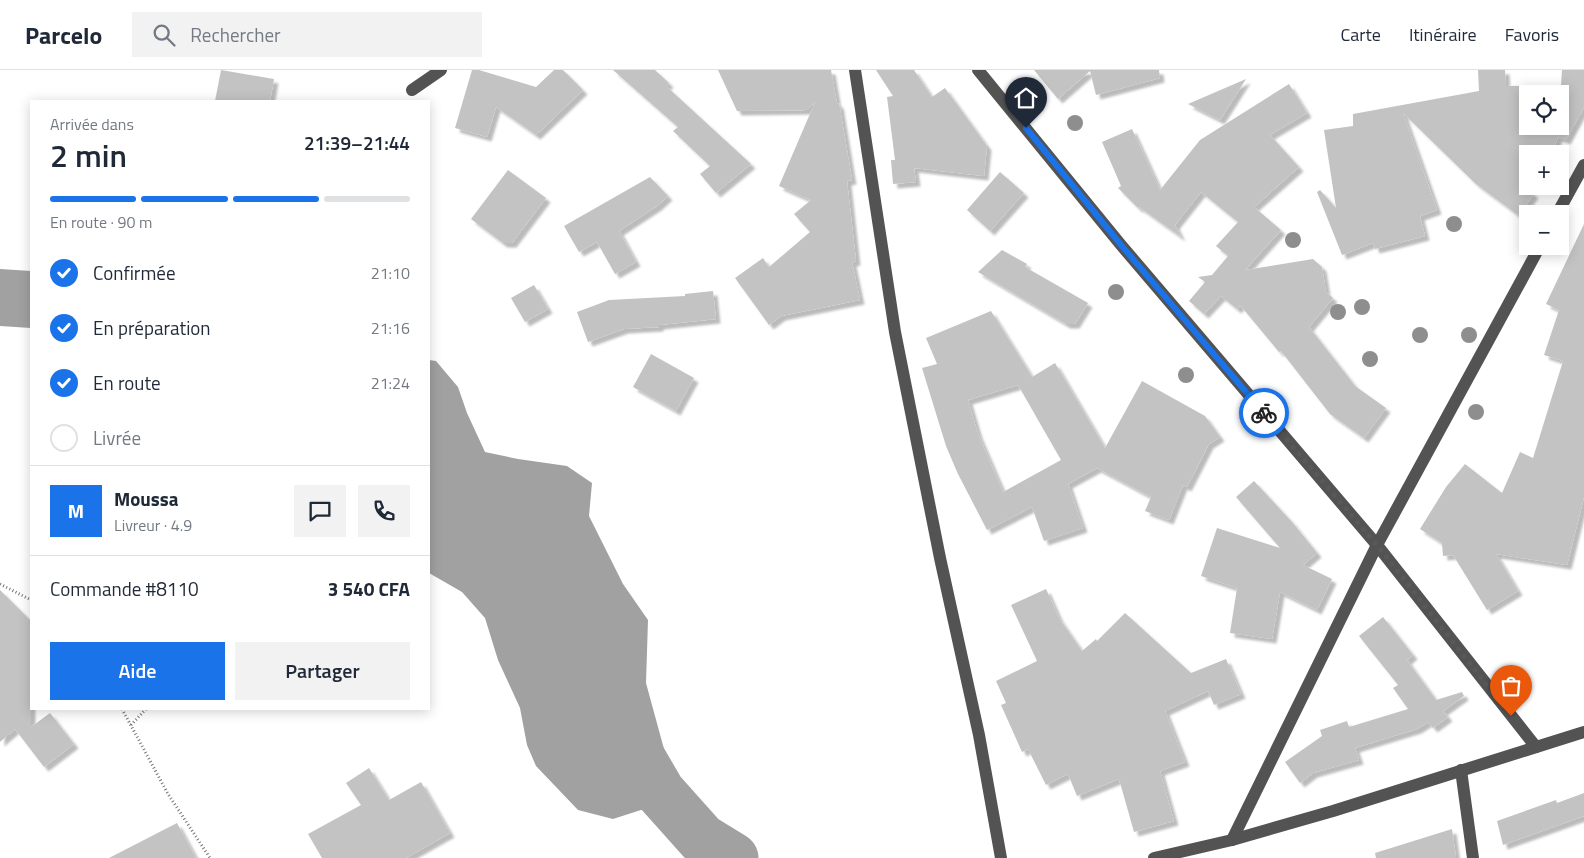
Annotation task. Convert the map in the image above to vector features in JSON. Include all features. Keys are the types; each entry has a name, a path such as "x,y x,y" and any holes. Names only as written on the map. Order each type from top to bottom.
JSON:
{"street":[{"path":"412,90 440,70"},
{"path":"855,70 894,332 978,735 1001,858"},
{"path":"978,70 1121,245 1377,545 1536,747"},
{"path":"1562,205 1584,165"},
{"path":"1232,840 1377,545 1535,255"},
{"path":"1154,858 1232,840 1584,732"},
{"path":"1461,770 1473,858"}],"path":[{"path":"0,584 30,599"},
{"path":"123,710 168,794 210,858"},
{"path":"131,725 145,710"}],"shaded area":[{"path":"0,269 30,271 30,328 0,326"},
{"path":"430,360 436,361 458,387 467,413 485,452 567,466 592,483 589,516 623,584 648,620 646,683 669,772 660,792 644,809 613,819 578,810 536,766 527,745 520,708 498,660 485,618 462,592 430,574"}],"building":[{"path":"221,70 274,79 270,100 215,100"},
{"path":"472,70 479,70 536,87 554,70 563,70 583,90 536,135 496,107 487,137 455,128"},
{"path":"613,70 655,70 669,83 666,86 751,164 716,193 700,174 710,166 673,131 678,127"},
{"path":"718,70 831,70 837,104 839,103 852,180 847,181 856,261 852,262 860,300 781,316 769,325 735,278 763,258 769,267 810,232 794,214 811,200 779,186 815,102 807,110 737,111"},
{"path":"876,70 914,70 932,97 945,88 987,146 984,176 914,168 916,182 893,184 891,160 895,160 887,97 893,96"},
{"path":"1034,70 1159,70 1160,78 1096,95 1090,71 1058,99"},
{"path":"1478,70 1505,70 1506,86 1519,86 1519,135 1569,135 1566,140 1558,137 1555,145 1519,145 1519,195 1533,195 1526,205 1519,205 1518,215 1476,184 1403,113 1437,210 1420,216 1425,236 1375,249 1373,243 1342,255 1317,192 1320,190 1336,208 1324,130 1353,126 1353,114 1479,91"},
{"path":"1562,70 1584,70 1584,107 1569,134 1569,85 1561,85"},
{"path":"1246,79 1220,120 1188,104"},
{"path":"1289,84 1307,113 1270,135 1299,167 1254,207 1281,230 1245,270 1313,259 1322,267 1326,292 1333,298 1309,327 1355,386 1386,408 1364,438 1330,414 1281,351 1279,352 1240,305 1237,309 1221,296 1204,314 1189,301 1205,282 1198,277 1212,275 1228,256 1216,246 1238,222 1201,192 1175,225 1181,237 1138,208 1118,188 1121,186 1102,142 1132,129 1160,190 1200,140"},
{"path":"508,170 546,198 512,243 503,243 471,219"},
{"path":"1000,172 1024,193 990,231 967,210"},
{"path":"650,177 668,196 657,206 619,231 636,262 615,274 597,242 579,252 564,226"},
{"path":"1584,224 1584,497 1567,565 1496,554 1518,591 1487,610 1453,555 1443,556 1442,543 1420,529 1446,487 1465,464 1502,493 1520,452 1533,458 1563,361 1544,355 1559,310 1546,304"},
{"path":"1002,250 1027,264 1025,267 1088,303 1075,324 1066,324 978,272"},
{"path":"534,285 548,309 525,322 511,298"},
{"path":"713,291 716,319 659,325 659,327 624,329 588,342 577,312 609,300 685,296 685,294"},
{"path":"991,311 1032,377 1055,363 1105,448 1142,381 1205,416 1220,437 1209,444 1187,487 1183,485 1169,520 1145,511 1151,497 1097,468 1068,484 1083,528 1044,541 1032,507 987,530 946,446 922,368 937,364 926,338","holes":["1018,385 1061,460 1003,492 978,434 968,400"]},
{"path":"651,354 694,378 676,411 633,387"},
{"path":"1254,481 1292,522 1317,553 1303,565 1332,579 1317,610 1280,592 1272,639 1230,633 1237,588 1201,576 1217,528 1280,548 1236,497"},
{"path":"1046,589 1059,618 1082,651 1096,639 1097,641 1125,613 1191,673 1226,659 1241,694 1214,705 1208,691 1165,711 1185,762 1160,771 1174,821 1134,832 1119,779 1077,796 1068,774 1046,785 1028,749 1022,752 1001,705 1006,703 996,681 1037,661 1011,605"},
{"path":"0,590 30,620 31,727 50,713 74,744 44,767 15,729 0,742"},
{"path":"1383,617 1413,655 1407,660 1436,700 1462,692 1464,696 1443,711 1448,717 1433,728 1428,722 1417,729 1355,748 1359,760 1313,773 1300,783 1285,762 1322,736 1320,730 1347,721 1349,727 1408,709 1393,688 1398,685 1359,636"},
{"path":"369,768 389,800 421,782 450,833 406,858 322,858 308,834 361,805 346,783"},
{"path":"1584,793 1584,816 1503,845 1497,821 1556,800 1557,803"},
{"path":"177,823 196,858 109,858"},
{"path":"1452,829 1456,858 1376,858 1375,853"}],"waterway":[{"path":"625,732 660,792 702,839 733,858"}],"way so far":[{"path":"1264,413 1377,545 1511,716"}],"route":[{"path":"1026,128 1121,245 1264,413"}]}
